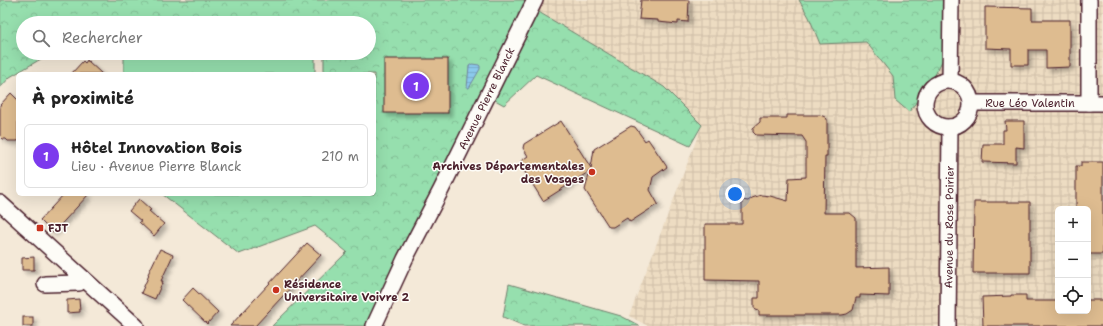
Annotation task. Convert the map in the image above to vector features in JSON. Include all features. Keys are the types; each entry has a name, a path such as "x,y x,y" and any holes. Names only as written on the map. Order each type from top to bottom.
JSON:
{"street":[{"name":"Avenue Pierre Blanck","path":"374,326 405,259 441,190 535,0"},
{"path":"950,81 951,0"},
{"name":"Rue Léo Valentin","path":"972,103 1096,103 1089,0"},
{"path":"943,81 950,81 957,82 967,91 972,103 968,117 957,126 950,127 935,123 929,118 925,103 926,96 930,89 943,81"},
{"name":"Avenue du Rose Poirier","path":"948,326 950,127"},
{"path":"0,203 136,326"},
{"path":"45,284 79,283 83,278"}],"shaded area":[{"path":"535,0 1103,0 1103,326 648,326 629,316 702,125 532,7"}],"green space":[{"path":"0,0 535,0 532,8 664,87 702,125 690,146 536,75 504,105 486,95 377,326 272,326 347,252 315,226 239,254 165,196 376,196 376,72 324,72 324,60 376,60 376,16 16,16 16,60 39,60 16,72 0,88"},
{"path":"799,0 948,0 950,45 933,79 909,112 895,100 893,76 866,42 820,44 809,17"},
{"path":"124,60 315,60 315,72 124,72"},
{"path":"509,284 621,316 640,326 524,326 503,317"}],"water":[{"path":"472,64 479,65 480,69 469,88 467,88 469,66"}],"building":[{"path":"641,0 689,0 688,22 678,21 678,24 658,22 658,20 639,19"},
{"path":"985,7 1032,8 1032,20 1070,20 1070,67 1046,68 1046,50 1028,50 1028,65 1011,65 1011,49 985,48"},
{"path":"384,59 448,59 448,113 384,113"},
{"path":"87,60 100,72 73,72 83,61 85,63"},
{"path":"11,93 16,98 16,141 8,141 0,136 0,105"},
{"path":"787,115 820,115 827,119 824,213 850,213 856,218 856,268 889,267 889,296 860,295 860,298 856,298 853,310 847,314 759,315 759,311 754,308 754,298 759,298 759,281 705,280 705,224 742,224 742,200 748,201 761,195 788,201 789,178 806,177 806,142 802,136 756,135 753,132 753,128 760,122 760,118 787,118"},
{"name":"Archives Départementales des Vosges","path":"561,121 591,168 594,149 631,126 635,127 645,141 648,139 667,167 653,177 650,190 658,204 630,222 627,218 613,227 609,227 585,190 590,171 543,201 520,164 521,161 528,156 523,148 524,144"},
{"path":"1005,121 1024,121 1024,148 1016,147 1016,163 982,162 983,144 1003,144 1003,130 1006,130"},
{"path":"1081,162 1103,162 1103,254 1091,254 1091,206 1076,206 1076,166 1081,166"},
{"path":"62,196 87,196 53,233 40,220"},
{"path":"139,199 151,210 149,211 164,224 154,236 139,222 141,221 129,211"},
{"path":"974,202 1030,202 1030,273 973,273"},
{"name":"Résidence Universitaire Voivre 2","path":"307,243 321,255 255,326 230,326"},
{"path":"160,249 173,255 161,281 163,281 155,299 141,293"},
{"path":"34,257 34,270 22,270 22,258"},
{"path":"193,288 218,312 207,324 182,300"},
{"path":"1026,295 1026,301 1055,301 1055,314 1091,314 1091,300 1103,300 1103,326 983,326 982,297"},
{"path":"79,299 80,312 67,313 67,300"},
{"path":"23,317 33,317 33,326 23,326"}],"place":[{"name":"Hôtel Innovation Bois","path":"416,86"},
{"name":"Archives Départementales des Vosges","path":"592,172"},
{"name":"FJT","path":"40,228"},
{"name":"Résidence Universitaire Voivre 2","path":"276,290"}]}
